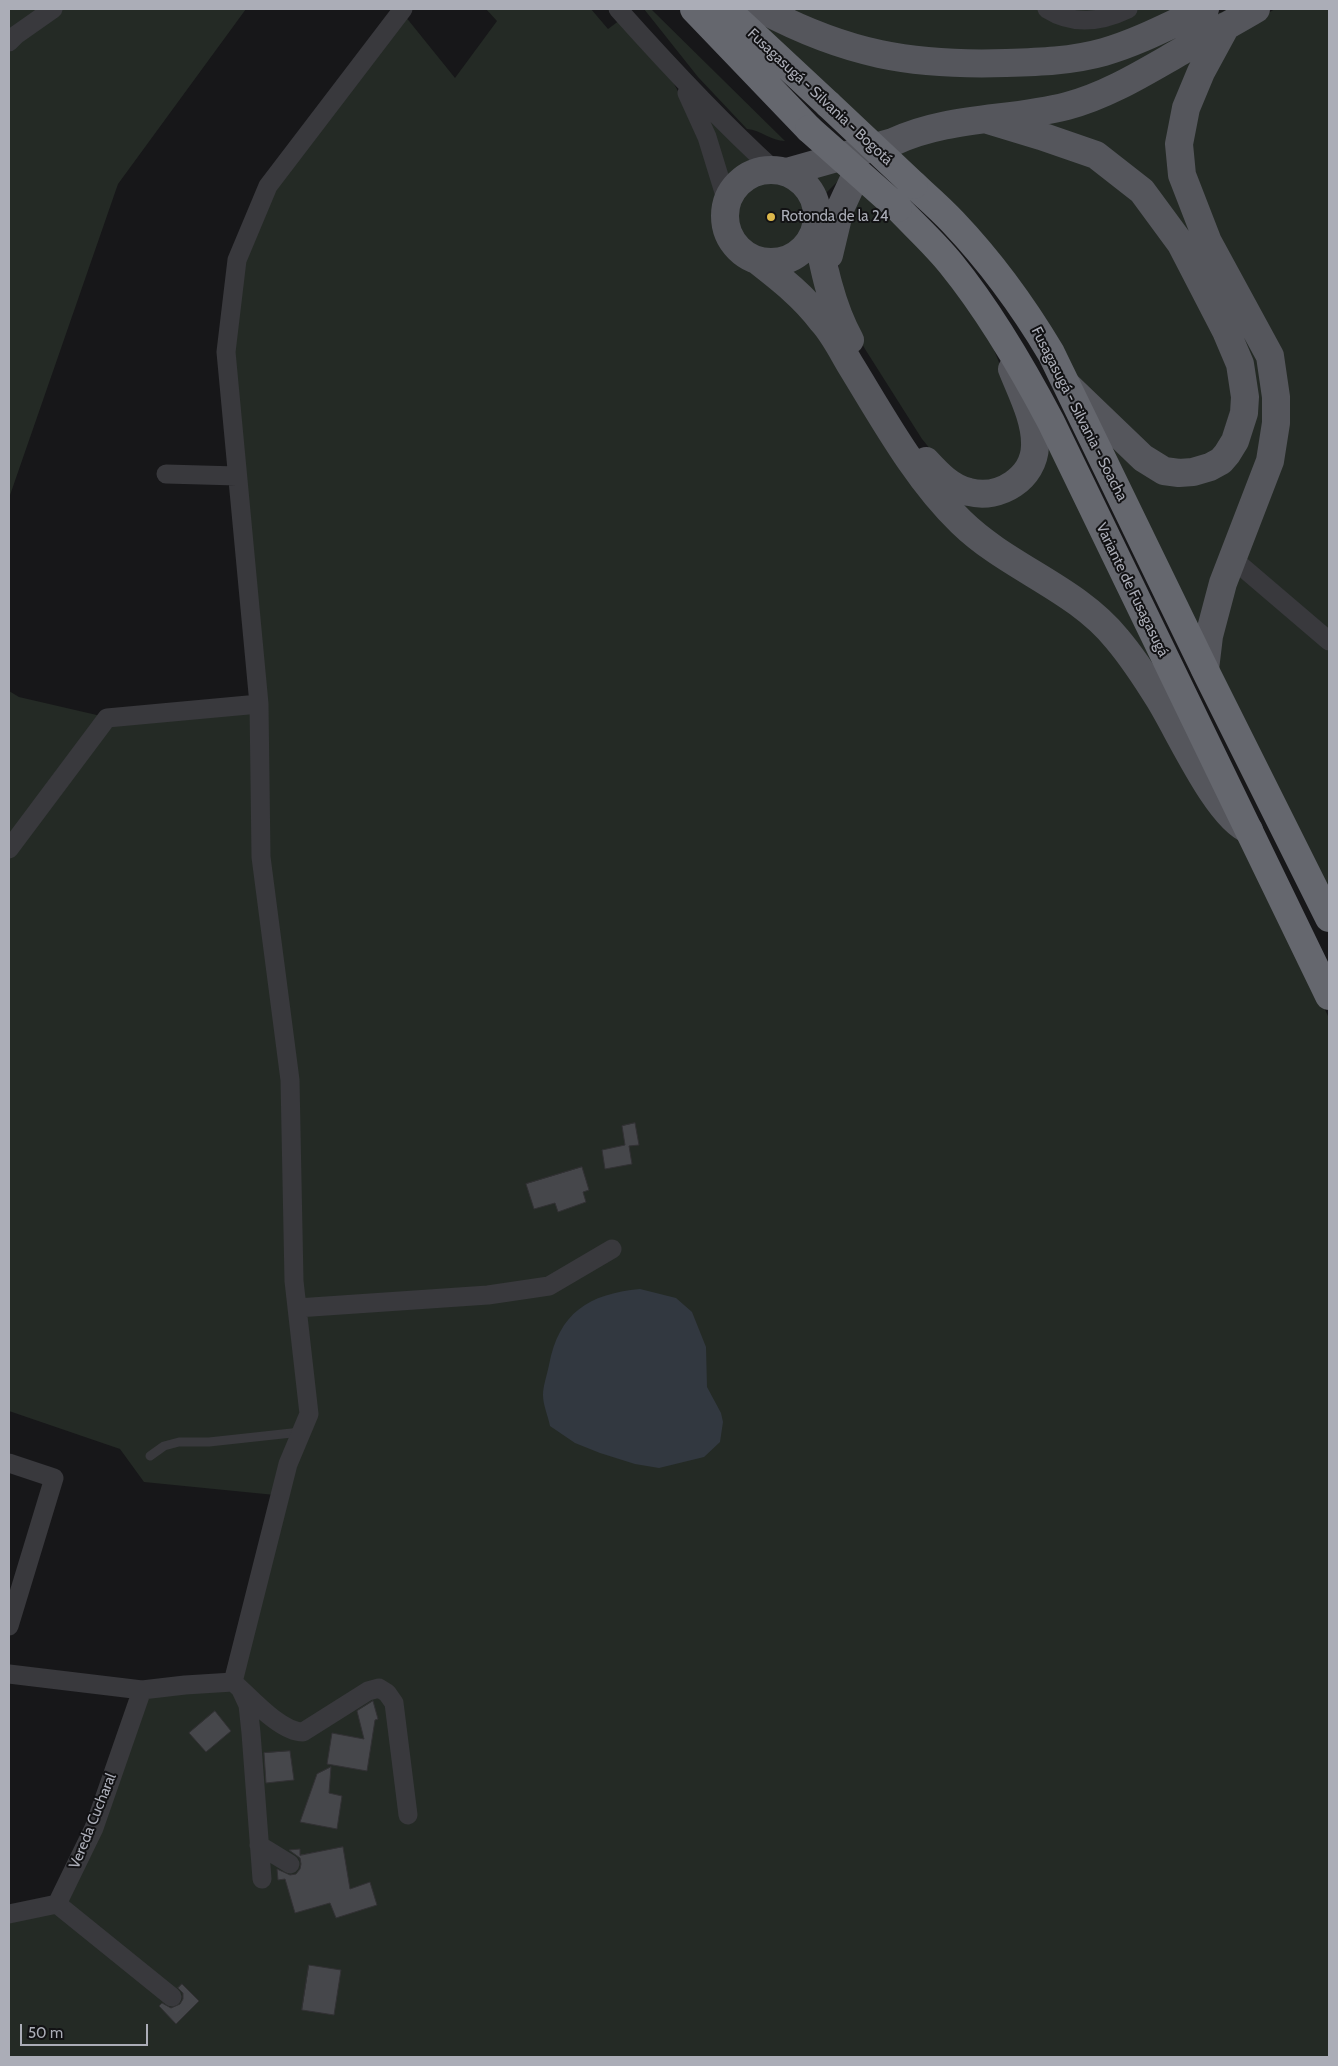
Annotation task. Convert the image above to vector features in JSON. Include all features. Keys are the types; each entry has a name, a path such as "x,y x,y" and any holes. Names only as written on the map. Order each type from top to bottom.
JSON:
{"highway":[{"name":"Fusagasugá - Silvania - Bogotá","path":"694,9 809,129 898,208"},
{"name":"Fusagasugá - Silvania - Bogotá","path":"726,9 914,185"},
{"name":"Fusagasugá - Silvania - Soacha","path":"914,185 953,221 1004,282 1028,315 1051,353 1205,669"},
{"name":"Variante de Fusagasugá","path":"898,208 950,262 975,295 1026,373 1329,996"},
{"path":"1205,669 1329,918"}],"main road":[{"path":"761,9 801,29 859,50 895,58 943,64 966,64 1028,63 1097,54 1139,40 1205,9"},
{"path":"1249,831 1237,824 1216,799 1159,699 1135,661 1116,637 1098,618 992,547 962,523 938,497 902,447 824,322 800,296 758,261 742,252 730,238 725,216 727,202 736,186 756,172 780,171 893,142 909,134 930,128 1048,111 1090,99 1141,75 1256,9"},
{"path":"1205,669 1209,636 1223,583 1270,461 1276,423 1276,397 1270,356 1208,242 1182,175 1178,144 1186,108 1201,72 1226,26"},
{"path":"985,119 1096,155 1142,191 1181,244 1226,331 1240,364 1245,396 1244,413 1235,441 1228,454 1221,460 1210,467 1193,472 1172,472 1152,465 1143,458 1066,384"},
{"path":"758,261 776,262 794,256 807,246 817,221 852,181 893,142"},
{"path":"780,171 800,179 814,198 822,262 830,286"},
{"path":"852,181 840,209 829,256 832,299 846,333 914,445 942,477 954,486 968,492 980,494 995,492 1010,486 1023,477 1031,465 1035,446 1030,416 998,330"}],"street":[{"path":"9,42 53,9"},
{"path":"233,1682 288,1464 309,1414 294,1281 290,1080 261,857 259,704 226,352 237,260 268,186 403,9"},
{"path":"618,9 678,76 780,171"},
{"path":"1047,9 1076,21 1109,18 1128,9"},
{"path":"678,76 707,137 727,202"},
{"path":"166,474 238,476"},
{"path":"1233,559 1329,641"},
{"path":"9,849 107,718 259,704"},
{"path":"297,1308 488,1296 549,1286 612,1249"},
{"path":"9,1464 54,1478 9,1626"},
{"path":"9,1674 142,1690 233,1682 283,1726 295,1732 303,1732 368,1690 379,1688 387,1693 394,1703 408,1815"},
{"path":"233,1682 242,1691 248,1705 262,1880"},
{"name":"Vereda Cucharal","path":"57,1904 94,1828 142,1690"},
{"path":"259,1845 290,1864"},
{"path":"9,1914 57,1904 172,1997"}],"lane":[{"path":"150,1456 164,1446 180,1442 209,1442 302,1432"}],"shaded area":[{"path":"9,9 246,9 118,184 9,498"},
{"path":"486,9 591,9 608,29 620,20 672,80 694,121 717,199 715,215 717,233 726,250 739,263 752,269 816,328 893,452 1109,644 1242,839 1329,1018 1329,2057 9,2057 9,1920 55,1912 147,1696 229,1676 295,1466 315,1416 301,1280 232,352 242,263 274,189 405,16 455,78 497,21"},
{"path":"644,9 651,9 785,141 780,141 757,131 747,129 698,77"},
{"path":"743,9 843,55 1142,49 1228,9 1235,9 1085,90 877,136"},
{"path":"785,9 1181,9 1134,30 1081,47 966,53 877,44"},
{"path":"1275,9 1329,9 1329,896 1216,667 1219,639 1287,425 1192,172 1189,144 1196,109 1234,33"},
{"path":"1201,51 1169,144 1260,359 1266,398 1260,458 1199,633 1100,430 1175,484 1250,431 1190,241 1033,123"},
{"path":"702,109 756,162 740,169 728,181"},
{"path":"986,129 1091,164 1135,198 1173,250 1231,367 1235,396 1219,447 1206,457 1177,463 1157,455 1075,377 896,154 899,150"},
{"path":"847,165 845,174 823,196 820,188 810,176"},
{"path":"772,180 792,186 802,196 808,216 802,236 792,246 772,252 752,246 742,236 736,216 742,196 752,186"},
{"path":"860,188 943,270 988,335 1015,402 1023,432 1021,462 992,483 970,482 940,461 922,439 854,329 839,275 839,255"},
{"path":"812,256 824,304 852,355 906,442 852,357 824,307 812,293 786,270 798,266"},
{"path":"1043,429 1191,734 1152,669 1117,624 1080,592 1010,547 969,515 944,491 911,450 945,491 966,502 980,504 1000,501 1016,495 1032,481 1041,467 1045,446"},
{"path":"9,691 19,697 101,716 9,838"},
{"path":"253,711 284,1080 302,1413 275,1495 144,1482 120,1449 9,1411 9,860 111,725"},
{"path":"640,1289 676,1298 692,1312 706,1347 707,1387 721,1413 723,1422 720,1442 704,1457 659,1468 635,1464 575,1443 550,1426 543,1399 544,1384 554,1347 568,1319 579,1309 605,1296"}],"building":[{"path":"635,1123 639,1145 629,1146 632,1164 605,1169 602,1150 625,1145 622,1126"},
{"path":"582,1167 589,1190 583,1192 586,1202 558,1212 555,1203 534,1209 526,1184"},
{"path":"373,1701 378,1719 375,1720 367,1771 327,1764 332,1733 364,1739 357,1711"},
{"path":"215,1711 231,1731 206,1752 189,1733"},
{"path":"290,1751 294,1780 266,1783 264,1753"},
{"path":"331,1767 329,1793 342,1796 337,1829 300,1822 317,1774"},
{"path":"343,1847 350,1889 370,1882 377,1905 336,1918 330,1903 295,1913 285,1879 278,1880 277,1869 290,1875 296,1874 300,1869 300,1858 289,1850 300,1849 300,1855"},
{"path":"309,1965 341,1970 334,2015 302,2010"},
{"path":"182,1984 199,2001 176,2024 159,2006 162,2003 171,2008 180,2004 183,1999 183,1993 178,1988"}],"place":[{"name":"Rotonda de la 24","path":"771,217"}]}
